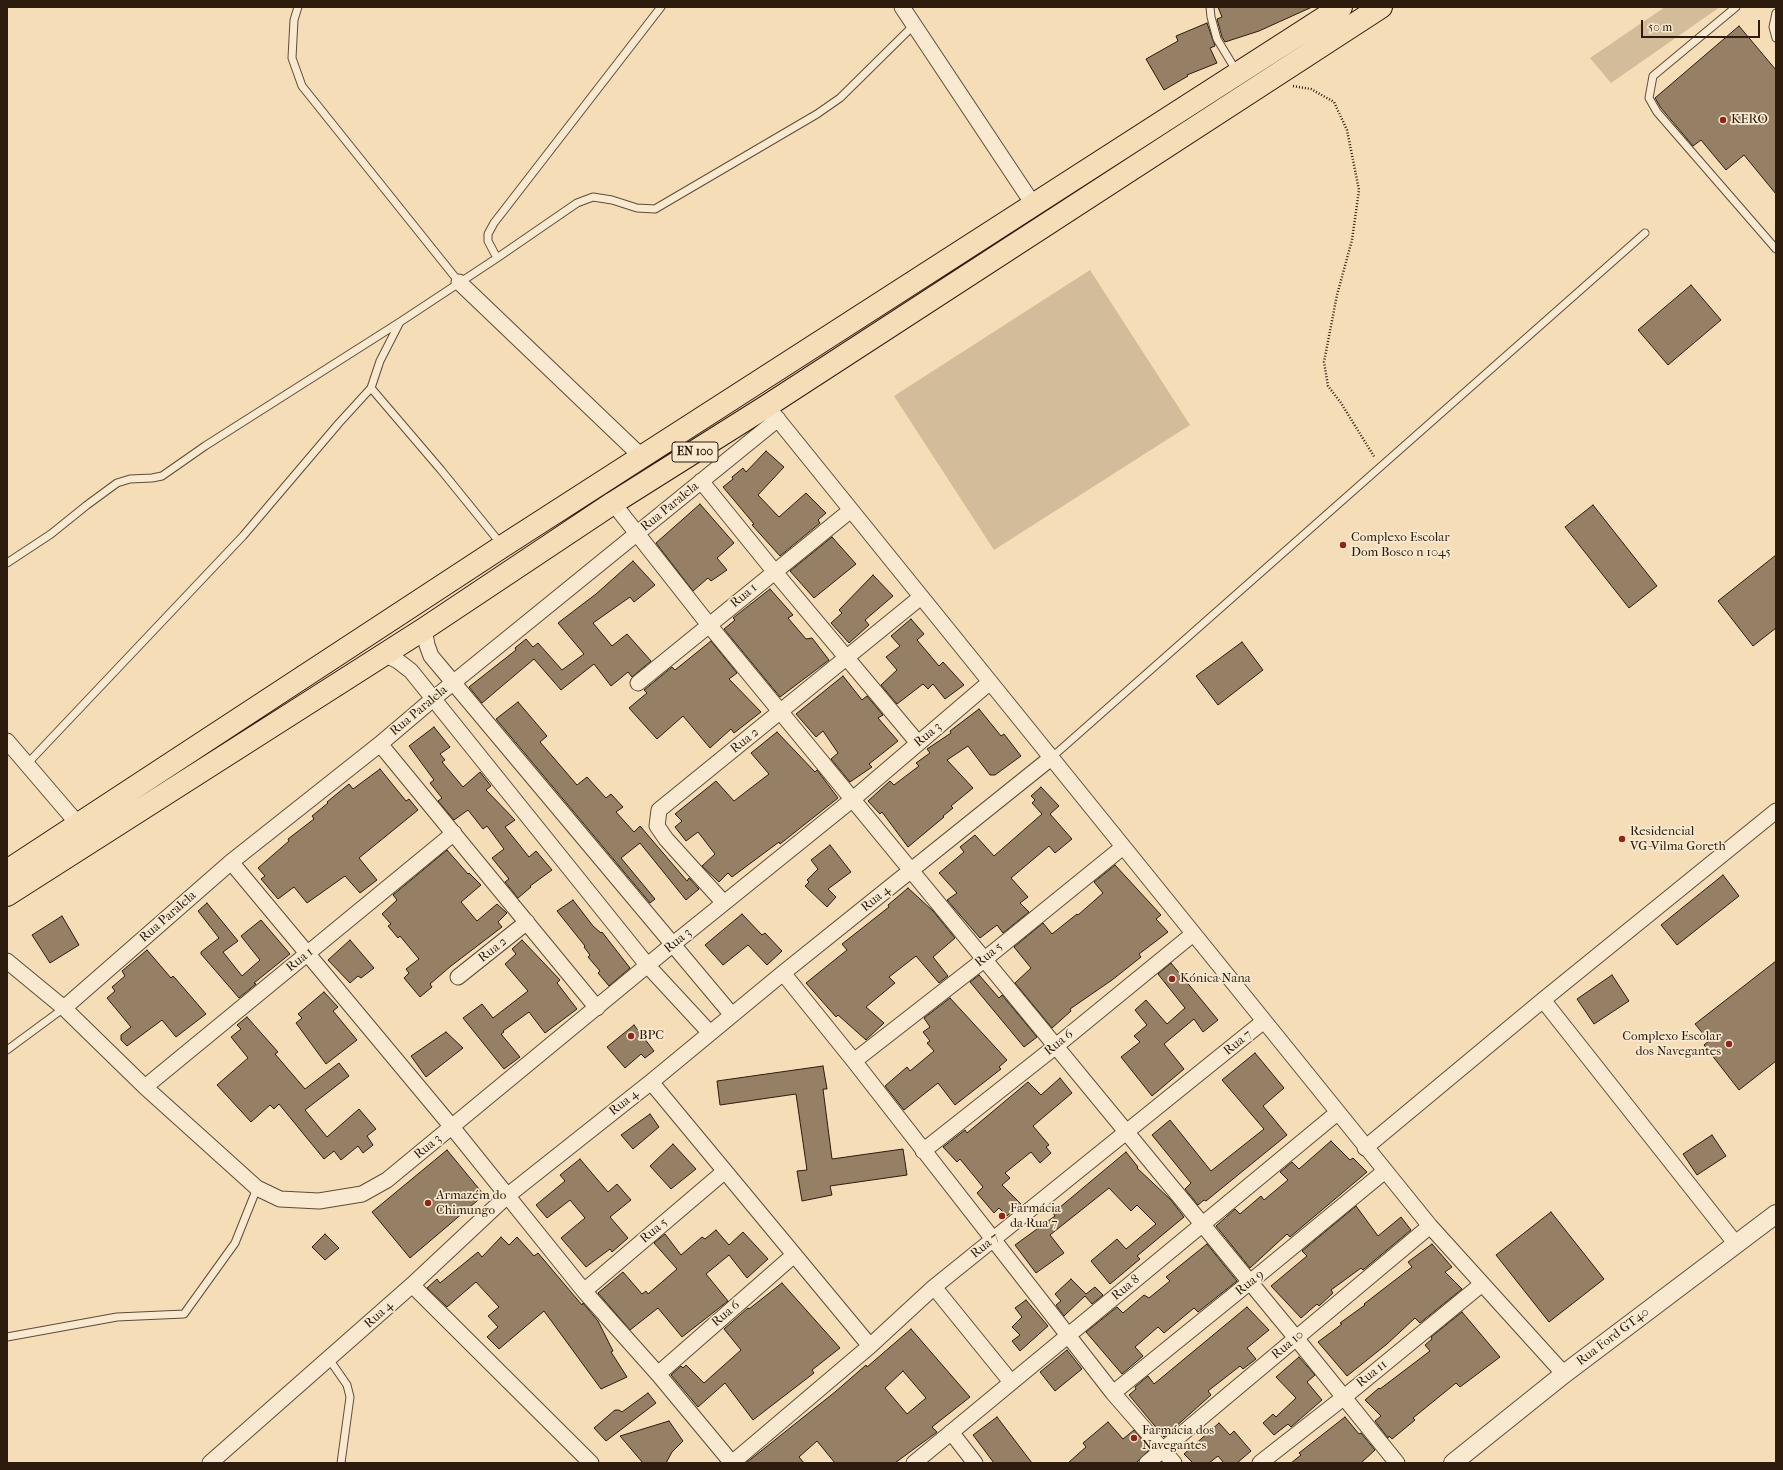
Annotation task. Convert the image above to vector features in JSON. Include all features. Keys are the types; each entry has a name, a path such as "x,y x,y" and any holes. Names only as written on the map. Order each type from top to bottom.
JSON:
{"main road":[{"name":"EN 100","path":"7,870 503,546 1340,7"},
{"name":"EN 100","path":"7,895 424,629 613,503 772,413 1265,82 1381,7"}],"street":[{"path":"902,7 1033,204"},
{"path":"460,282 642,457"},
{"path":"772,413 1338,1112 1365,1148 1430,1226 1564,1374"},
{"name":"Rua Paralela","path":"64,1008 231,862 380,744 433,698 701,481 772,413"},
{"path":"701,481 846,658 918,743"},
{"path":"613,503 636,534 781,712 1203,1224 1397,1463"},
{"name":"Rua 1","path":"638,683 851,510"},
{"name":"Rua 2","path":"724,903 666,839 657,826 659,810 921,597"},
{"path":"424,629 431,656 732,1015"},
{"path":"384,654 398,661 411,671 648,966 710,1033"},
{"name":"Rua 3","path":"257,1188 280,1198 319,1201 362,1194 387,1180 672,945 853,799 990,682"},
{"path":"7,741 78,824"},
{"path":"380,744 597,1008"},
{"name":"Rua 4","path":"210,1463 412,1285 507,1196 651,1082 783,973 1051,758"},
{"path":"1365,1148 1543,1000 1776,811"},
{"name":"Rua 1","path":"146,1087 454,833"},
{"name":"Rua 5","path":"854,1061 985,959 1123,847"},
{"path":"231,862 452,1126 584,1291 658,1374 732,1463"},
{"name":"Rua 2","path":"458,977 527,922"},
{"name":"Rua 6","path":"923,1151 1056,1046 1193,934"},
{"path":"7,961 64,1008 146,1087 257,1188"},
{"path":"783,973 854,1061 1113,1393 1174,1463"},
{"path":"1543,1000 1736,1244"},
{"name":"Rua 7","path":"732,1463 870,1346 934,1287 1264,1021"},
{"path":"651,1082 870,1346"},
{"name":"Rua 8","path":"914,1463 1338,1112"},
{"name":"Rua 5","path":"584,1291 725,1171"},
{"name":"Rua 9","path":"1113,1393 1385,1171"},
{"name":"Rua Ford GT40","path":"1452,1463 1564,1374 1776,1214"},
{"name":"Rua 10","path":"1147,1463 1430,1226"},
{"name":"Rua 6","path":"658,1374 794,1255"},
{"name":"Rua 11","path":"1260,1463 1343,1398 1482,1284"},
{"path":"412,1285 591,1463"},
{"path":"934,1287 1011,1382"},
{"path":"951,1432 975,1463"}],"lane":[{"path":"298,7 294,20 292,58 302,86 460,282"},
{"path":"497,258 488,241 488,234 494,223 661,7"},
{"path":"1210,7 1217,39 1238,74"},
{"path":"1736,7 1653,76 1648,98 1657,112 1776,249"},
{"path":"1775,34 1773,27 1776,13"},
{"path":"7,564 51,534 86,505 117,483 130,479 162,476 205,446 400,322 577,203 593,197 612,200 637,208 655,209 818,114 840,98 914,25"},
{"path":"1051,758 1645,233"},
{"path":"27,764 243,536 343,418 371,388 378,366 400,322"},
{"path":"371,388 503,546"},
{"path":"7,1050 64,1008"},
{"path":"7,1337 117,1317 184,1314 235,1243 257,1188"},
{"path":"329,1359 347,1385 350,1397 341,1463"}],"path":[{"path":"1265,82 1311,89 1334,102 1347,130 1359,190 1352,240 1337,295 1324,362 1328,386 1362,436 1380,468"}],"shaded area":[{"path":"1665,7 1720,7 1611,83 1590,58"},
{"path":"1090,270 1190,425 994,550 894,396"}],"building":[{"path":"1218,7 1312,7 1259,31 1225,42 1217,19 1222,17"},
{"path":"1207,23 1215,46 1210,48 1217,63 1187,75 1188,76 1164,90 1146,59 1178,41 1176,36"},
{"name":"KERO","path":"1739,26 1776,70 1776,194 1744,155 1726,170 1701,140 1693,146 1661,108 1655,98"},
{"path":"1691,285 1721,320 1668,365 1638,330"},
{"path":"766,451 784,467 758,495 779,517 806,493 826,513 818,520 820,523 780,556 752,525 754,524 723,487 743,468 746,472"},
{"path":"700,504 734,543 717,558 727,570 711,581 708,578 693,591 656,543"},
{"path":"1593,505 1657,586 1629,608 1565,527"},
{"path":"832,537 856,564 814,598 790,571"},
{"path":"1776,555 1776,628 1753,646 1718,601"},
{"path":"633,561 655,585 634,602 630,597 593,623 612,646 627,634 651,661 632,677 628,672 611,686 594,664 561,690 534,659 482,703 469,687 516,650 515,648 526,639 533,647 538,643 562,670 584,654 558,623 596,594"},
{"path":"873,575 893,596 865,620 869,625 849,643 831,623 842,613 839,610"},
{"path":"770,589 793,615 788,618 806,639 812,638 829,660 780,697 724,629 735,620 733,618"},
{"path":"911,619 924,634 917,640 939,666 943,662 964,685 945,699 933,684 928,689 923,684 897,704 881,685 897,670 886,657 900,646 891,636"},
{"path":"711,641 737,673 729,679 761,712 734,733 731,729 710,748 683,716 657,739 629,708 647,693 644,690 672,667 675,670"},
{"path":"1242,642 1263,670 1218,705 1196,676"},
{"path":"843,676 862,700 867,696 883,715 878,718 898,741 869,764 872,767 850,782 831,759 838,753 823,731 816,737 796,714"},
{"path":"518,702 547,736 540,742 577,785 587,777 606,798 611,794 623,807 616,812 634,832 640,826 687,881 689,878 699,889 686,900 640,843 621,858 655,899 650,903 496,719"},
{"path":"979,709 1001,736 1004,734 1021,756 995,775 990,775 968,746 947,760 973,788 951,806 953,808 943,816 944,817 908,847 882,812 880,814 868,801 890,781 894,785 919,766 916,763 930,753 927,749 951,733 950,731"},
{"path":"434,727 450,747 440,754 445,760 442,762 463,787 480,772 491,786 486,790 515,820 505,827 529,857 536,851 552,870 530,886 531,887 518,898 505,882 509,879 492,858 504,849 487,826 483,829 468,810 454,820 438,801 442,798 430,783 434,780 409,746"},
{"path":"777,732 815,772 817,770 838,798 780,844 779,842 732,877 728,873 719,882 702,866 715,854 698,832 686,841 675,827 682,821 675,814 716,781 734,801 769,774 751,753"},
{"path":"380,769 406,801 409,799 418,810 359,858 377,880 360,893 345,876 307,903 294,887 278,899 261,879 265,876 258,868 289,841 288,839 314,819 312,816 349,784 353,789"},
{"path":"1041,787 1059,806 1050,814 1072,839 1055,853 1049,846 1011,878 1028,897 1020,903 1029,912 1003,933 997,925 980,938 947,900 957,893 939,873 964,852 960,847 975,835 994,856 1042,814 1032,803 1035,800 1031,796"},
{"path":"830,845 851,872 828,889 836,897 827,907 805,886 809,882 807,880 818,869 811,860"},
{"path":"447,850 468,874 469,873 481,885 461,902 477,921 497,904 507,913 498,922 502,927 451,966 430,984 432,987 420,997 404,978 409,973 406,969 419,959 400,936 398,938 388,926 391,924 382,914 397,900 393,895"},
{"path":"1115,865 1161,915 1156,919 1168,932 1139,954 1141,957 1112,980 1070,1009 1071,1011 1052,1028 1015,983 1031,968 1014,947 1043,923 1052,934 1077,914 1078,915 1103,893 1094,882"},
{"path":"1723,875 1739,896 1677,945 1661,925"},
{"path":"908,888 933,911 955,938 933,957 948,976 939,983 916,956 889,977 895,983 866,1007 884,1023 866,1040 838,1015 836,1017 806,983 847,950 842,944 889,907 888,905"},
{"path":"573,900 593,926 601,933 602,932 630,968 609,986 598,973 600,971 588,957 590,955 584,947 585,946 557,911"},
{"path":"207,903 238,941 223,952 242,976 260,960 241,936 261,920 290,954 254,983 256,984 239,998 201,954 201,952 219,938 198,911"},
{"path":"742,914 762,935 765,933 782,951 767,965 748,945 723,965 705,945"},
{"path":"62,916 79,945 50,963 32,935"},
{"path":"350,940 374,968 361,978 358,976 350,983 328,960"},
{"path":"522,940 560,980 557,983 577,1009 545,1033 529,1012 503,1031 504,1032 501,1034 520,1057 504,1069 463,1018 482,1004 493,1018 528,991 505,964 516,954 512,949"},
{"path":"147,950 171,978 173,976 175,978 206,1014 176,1037 162,1020 127,1046 121,1040 121,1035 131,1027 107,998 115,991 112,987 125,976 122,971"},
{"path":"1776,961 1776,1061 1739,1090 1704,1045 1709,1041 1695,1024"},
{"path":"1171,963 1218,1020 1203,1032 1194,1019 1164,1044 1184,1069 1152,1096 1121,1057 1140,1042 1134,1036 1147,1025 1135,1010 1146,1000 1167,1024 1185,1008 1158,974"},
{"path":"979,975 999,998 1002,995 1037,1037 1024,1047 970,982"},
{"path":"1612,975 1629,1001 1594,1024 1577,999"},
{"path":"324,992 338,1007 333,1011 357,1040 326,1064 296,1023 302,1018 298,1014"},
{"path":"950,998 1007,1060 999,1067 1001,1069 955,1105 938,1083 904,1110 885,1086 907,1067 910,1071 934,1051 927,1043 930,1041 923,1032 930,1027 924,1018"},
{"path":"247,1017 278,1052 275,1054 305,1089 339,1063 349,1076 305,1110 327,1137 359,1109 376,1129 367,1136 373,1145 363,1153 358,1146 341,1160 334,1151 324,1159 279,1104 274,1109 270,1105 251,1122 217,1085 248,1058 231,1037 241,1029 237,1025"},
{"name":"BPC","path":"634,1025 654,1051 645,1058 641,1054 625,1068 607,1047"},
{"path":"446,1032 463,1048 426,1077 411,1056"},
{"path":"1255,1053 1284,1088 1263,1106 1287,1135 1206,1201 1204,1200 1198,1205 1185,1189 1191,1183 1152,1135 1170,1120 1211,1171 1264,1129 1222,1080"},
{"path":"823,1066 827,1089 823,1089 832,1159 903,1149 907,1175 830,1186 832,1195 802,1201 797,1171 807,1170 796,1094 720,1105 717,1081"},
{"path":"1060,1078 1072,1093 1033,1126 1049,1145 1046,1147 1051,1153 1040,1163 1031,1152 1005,1173 1010,1178 1002,1185 1021,1204 1007,1216 999,1208 994,1213 977,1193 983,1187 960,1159 957,1162 943,1147 965,1130 967,1133 1028,1082 1041,1095"},
{"path":"650,1114 659,1127 633,1149 621,1135"},
{"path":"1712,1135 1726,1156 1697,1175 1683,1154"},
{"path":"1331,1141 1350,1160 1353,1158 1367,1172 1290,1237 1287,1234 1250,1268 1216,1226 1235,1209 1240,1214 1261,1196 1264,1200 1288,1180 1280,1172 1292,1162 1299,1169"},
{"path":"673,1144 696,1169 671,1189 650,1166"},
{"name":"Armazém do Chimungo","path":"447,1150 484,1195 410,1258 372,1212"},
{"path":"1126,1152 1138,1167 1137,1168 1171,1200 1184,1217 1137,1256 1140,1259 1110,1284 1091,1261 1117,1239 1126,1249 1156,1224 1137,1205 1131,1211 1109,1188 1050,1235 1064,1253 1036,1273 1015,1245 1055,1216 1053,1213"},
{"path":"580,1159 608,1192 617,1184 631,1200 610,1217 628,1238 612,1252 610,1249 586,1267 561,1238 585,1218 570,1200 547,1218 536,1205 565,1181 560,1175"},
{"path":"1356,1206 1378,1236 1401,1217 1411,1230 1363,1270 1361,1268 1331,1290 1333,1293 1319,1306 1317,1304 1301,1318 1271,1286 1307,1256 1302,1251"},
{"path":"1551,1212 1604,1279 1549,1322 1496,1255"},
{"path":"716,1230 729,1245 743,1232 768,1259 747,1278 729,1255 706,1274 728,1301 682,1337 658,1308 630,1330 598,1293 623,1272 642,1294 646,1291 648,1294 677,1269 654,1243 665,1234 681,1255 702,1237 705,1239"},
{"path":"325,1234 339,1248 325,1260 312,1247"},
{"path":"501,1237 509,1245 517,1237 534,1256 538,1253 582,1305 583,1303 598,1321 613,1351 611,1352 627,1377 601,1389 544,1311 499,1349 487,1337 498,1327 488,1316 499,1307 476,1282 447,1307 427,1288 437,1279 440,1283 478,1252 482,1257"},
{"path":"1207,1244 1237,1281 1198,1312 1194,1308 1164,1333 1158,1327 1135,1347 1143,1356 1122,1374 1086,1332 1117,1307 1123,1313 1144,1295 1149,1298 1170,1281 1166,1277"},
{"path":"1432,1244 1452,1267 1445,1272 1462,1289 1420,1323 1415,1318 1387,1344 1347,1376 1318,1342 1412,1267 1408,1262"},
{"path":"1071,1279 1086,1294 1095,1287 1103,1295 1092,1304 1085,1296 1064,1316 1056,1305 1061,1301 1055,1294"},
{"path":"782,1283 840,1348 812,1370 814,1373 753,1420 725,1383 698,1407 671,1375 681,1366 683,1368 686,1365 704,1383 741,1350 724,1329 748,1308 749,1309"},
{"path":"1026,1300 1048,1326 1020,1351 1012,1341 1020,1335 1012,1327 1022,1317 1015,1308"},
{"path":"1247,1307 1269,1330 1247,1348 1256,1359 1243,1369 1240,1366 1208,1391 1211,1395 1164,1437 1129,1395 1136,1389 1135,1387 1148,1376 1154,1384"},
{"path":"1462,1312 1500,1357 1460,1387 1456,1383 1413,1418 1415,1420 1392,1439 1389,1436 1388,1438 1375,1421 1381,1416 1365,1400 1430,1351 1425,1345 1432,1339 1431,1337"},
{"path":"911,1329 970,1397 932,1427 937,1432 895,1463 835,1463 817,1441 799,1457 804,1463 746,1463 835,1392 866,1365 867,1367","holes":["903,1371 926,1398 907,1414 885,1388"]},
{"path":"1067,1350 1082,1369 1055,1391 1040,1372"},
{"path":"1299,1357 1315,1375 1307,1382 1322,1400 1291,1427 1288,1424 1274,1435 1263,1423 1273,1414 1276,1417 1296,1398 1276,1377"},
{"path":"648,1393 656,1403 606,1441 594,1428 615,1410 622,1412"},
{"path":"997,1417 1032,1463 994,1463 973,1435"},
{"path":"1345,1417 1375,1450 1361,1463 1291,1463 1301,1455 1299,1453"},
{"path":"669,1421 683,1441 672,1452 666,1463 643,1463 620,1436"},
{"path":"1108,1422 1123,1439 1134,1430 1150,1449 1136,1463 1068,1463 1086,1447 1083,1443"},
{"path":"1219,1423 1230,1435 1234,1431 1251,1451 1237,1463 1224,1463 1218,1456 1209,1463 1193,1463 1184,1454"}],"place":[{"name":"KERO","path":"1723,120"},
{"name":"Complexo Escolar Dom Bosco n 1045","path":"1343,545"},
{"name":"Residencial VG-Vilma Goreth","path":"1622,839"},
{"name":"Kónica Nana","path":"1172,979"},
{"name":"BPC","path":"631,1036"},
{"name":"Complexo Escolar dos Navegantes","path":"1729,1044"},
{"name":"Armazém do Chimungo","path":"428,1203"},
{"name":"Farmácia da Rua 7","path":"1002,1216"},
{"name":"Farmácia dos Navegantes","path":"1134,1438"}]}
